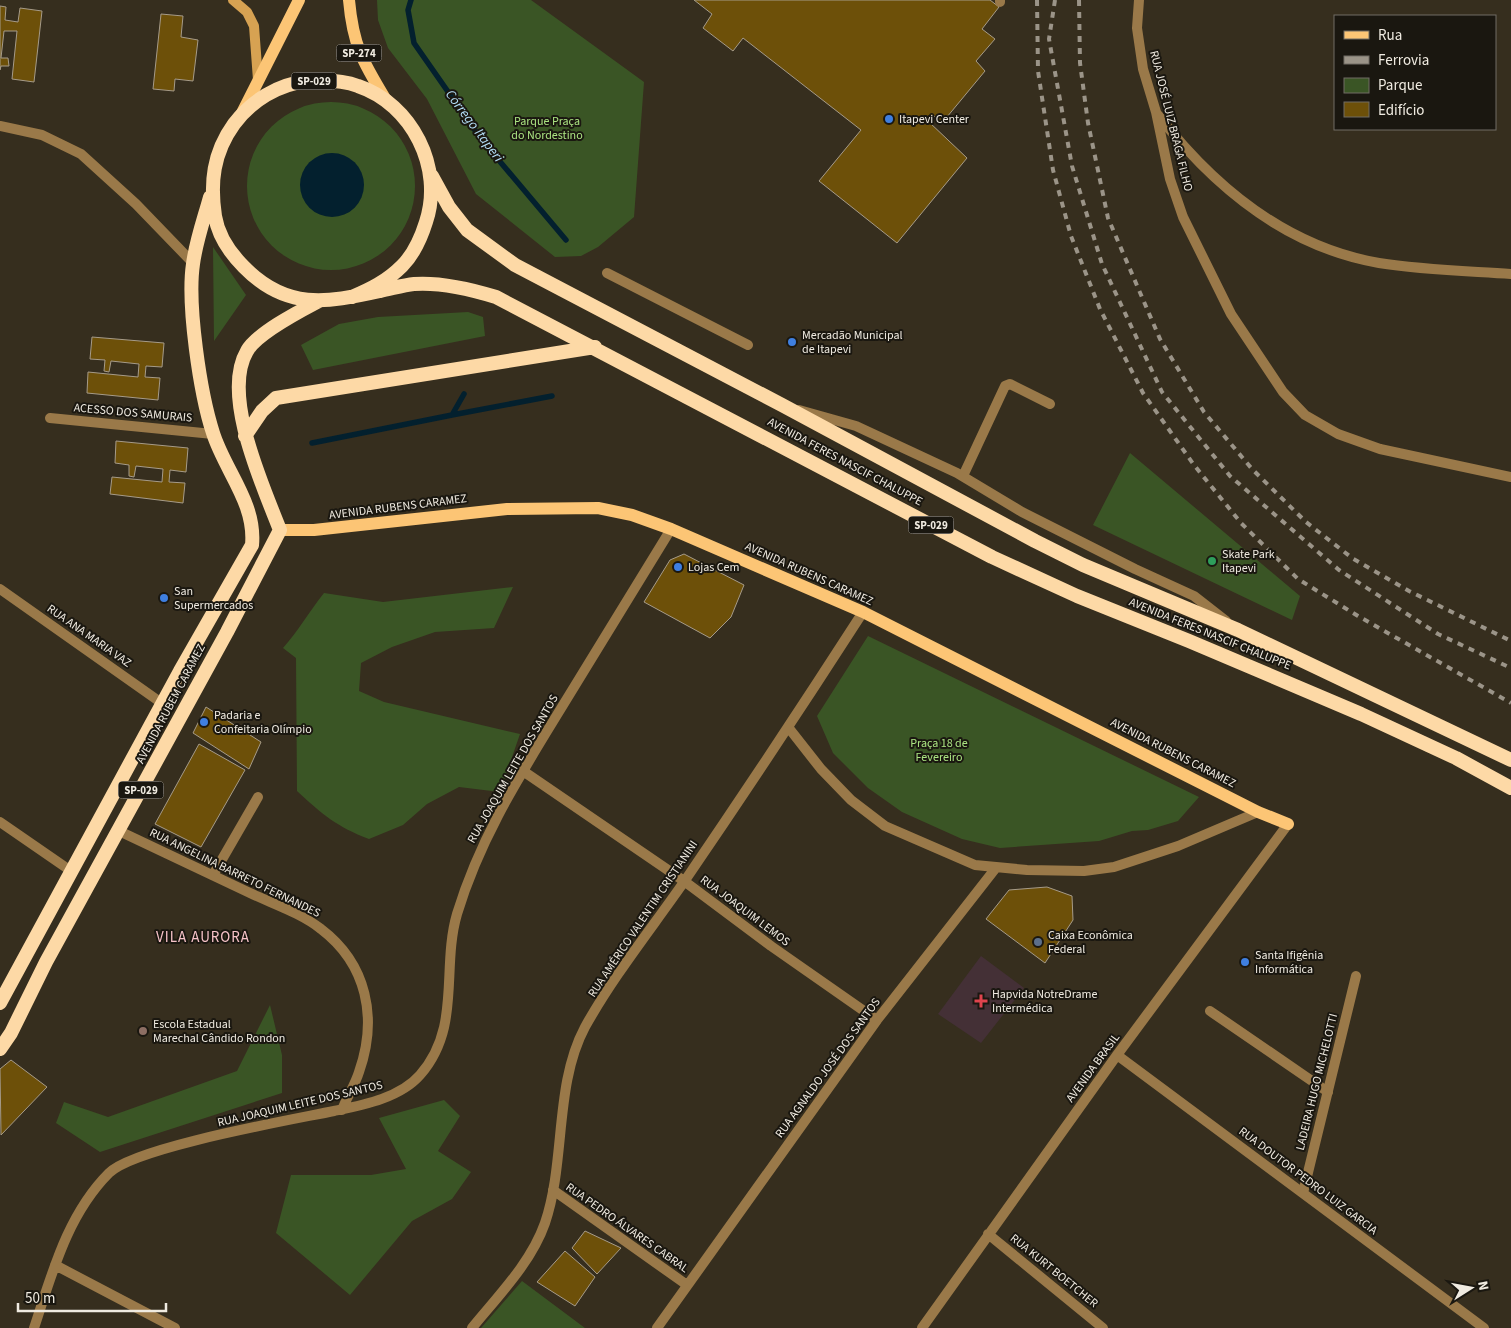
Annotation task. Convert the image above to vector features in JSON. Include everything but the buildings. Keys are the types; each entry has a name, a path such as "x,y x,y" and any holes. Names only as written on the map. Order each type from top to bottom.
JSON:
{"highway":[{"name":"SP-029","path":"211,192 217,225 232,255 256,280 285,296 319,301 352,297 380,285 403,265 420,240 430,211 432,176 424,150 409,122 386,100 358,86 327,80 296,82 267,94 242,113 225,136 214,163 211,192 193,263 194,320 206,402 213,434"},
{"name":"AVENIDA FERES NASCIF CHALUPPE","path":"432,176 449,208 466,230 515,265 1082,565 1238,630 1511,760"},
{"name":"AVENIDA FERES NASCIF CHALUPPE","path":"352,297 413,284 466,287 496,297 595,347 992,557 1077,596 1361,714 1456,758 1511,788"},
{"name":"SP-029","path":"280,530 245,436 240,400 240,367 248,349 281,321 319,301"},
{"path":"245,436 262,411 276,398 595,347"},
{"name":"AVENIDA RUBEM CARAMEZ","path":"0,1003 163,704 252,546 254,529 239,486 213,434"},
{"name":"AVENIDA RUBEM CARAMEZ","path":"0,1049 11,1033 46,962 119,831 280,530"}],"main road":[{"path":"233,0 248,12 254,26 258,80"},
{"path":"242,113 299,0"},
{"name":"SP-274","path":"349,0 352,30 360,56 386,100"},
{"name":"AVENIDA RUBENS CARAMEZ","path":"280,530 314,530 507,509 562,508 606,510 632,515 671,529 863,612 1258,812 1288,824"}],"street":[{"name":"RUA JOSÉ LUIZ BRAGA FILHO","path":"1139,0 1137,28 1144,69 1156,112 1170,180 1183,217 1230,314 1284,392 1305,415 1338,434 1380,449 1511,476"},
{"path":"1156,112 1183,147 1214,179 1249,208 1291,234 1332,252 1378,263 1431,270 1511,274"},
{"path":"0,126 42,135 81,154 136,204 193,263"},
{"path":"607,273 748,345"},
{"path":"963,476 1005,386 1010,384 1050,404"},
{"path":"782,405 856,426 963,476 1022,512 1135,569 1194,596 1238,630"},
{"name":"ACESSO DOS SAMURAIS","path":"50,418 213,434"},
{"name":"RUA JOAQUIM LEITE DOS SANTOS","path":"34,1328 54,1265 70,1229 87,1199 111,1171 134,1159 172,1148 342,1110 395,1094 419,1077 433,1057 446,1023 450,997 453,928 474,864 523,771 671,529"},
{"name":"RUA ANA MARIA VAZ","path":"0,589 163,704"},
{"path":"863,612 788,727 845,794 885,826 975,865 995,869 1084,871 1114,867 1178,846 1258,812"},
{"name":"RUA AMÉRICO VALENTIM CRISTIANINI","path":"472,1328 512,1280 534,1247 545,1223 553,1190 571,1068 584,1030 611,983 684,881 788,727"},
{"name":"RUA JOAQUIM LEMOS","path":"523,771 684,881 771,946 877,1020"},
{"path":"213,875 258,797"},
{"path":"0,822 71,871"},
{"name":"AVENIDA BRASIL","path":"922,1328 1117,1056 1288,824"},
{"name":"RUA ANGELINA BARRETO FERNANDES","path":"119,831 320,928 344,950 359,975 368,1012 367,1044 359,1073 342,1110"},
{"name":"RUA AGNALDO JOSÉ DOS SANTOS","path":"657,1328 877,1020 995,869"},
{"name":"LADEIRA HUGO MICHELOTTI","path":"1303,1193 1356,976"},
{"path":"1210,1011 1328,1092"},
{"name":"RUA DOUTOR PEDRO LUIZ GARCIA","path":"1117,1056 1484,1328"},
{"name":"RUA PEDRO ÁLVARES CABRAL","path":"553,1190 687,1286"},
{"name":"RUA KURT BOETCHER","path":"988,1234 1103,1328"},
{"path":"54,1265 175,1328"}],"shaded area":[{"name":"Hapvida NotreDrame Intermédica","path":"981,956 1024,988 981,1043 938,1014"}],"green space":[{"name":"Parque Praça do Nordestino","path":"377,0 531,0 644,82 634,217 598,247 581,256 555,257 476,194 427,99 388,48 378,20"},
{"path":"339,102 363,108 391,126 401,139 412,161 415,186 412,211 401,233 391,246 378,256 356,267 323,270 306,267 291,260 277,251 266,240 250,211 247,178 250,161 257,146 266,132 277,121 306,105"},
{"path":"213,247 246,295 214,341"},
{"path":"468,312 483,317 485,336 313,370 301,345 339,324 378,317"},
{"name":"Skate Park Itapevi","path":"1130,453 1300,596 1292,620 1093,525"},
{"path":"513,587 494,628 435,632 392,647 361,663 359,691 384,702 520,734 500,792 459,787 427,804 403,825 369,839 348,830 330,819 297,791 296,658 283,648 324,593 383,602"},
{"name":"Praça 18 de Fevereiro","path":"868,636 1199,797 1178,821 1148,830 1132,831 1099,841 1000,848 962,839 902,812 868,788 833,753 817,716"},
{"path":"270,1005 282,1055 282,1093 100,1152 56,1123 64,1102 108,1117 237,1071"},
{"path":"444,1100 460,1116 438,1151 471,1172 452,1199 412,1221 350,1295 276,1233 291,1175 371,1175 406,1169 379,1118"},
{"path":"522,1281 585,1328 481,1328"}],"water":[{"path":"332,153 350,159 358,167 364,185 358,203 350,211 332,217 314,211 306,203 300,185 306,167 314,159"}],"waterway":[{"name":"Córrego Itaperi","path":"411,0 408,10 414,43 481,139 566,240"},
{"name":"Córrego Itaperi","path":"312,443 452,415 464,394"},
{"path":"452,415 552,396"}],"railway":[{"path":"1037,0 1038,71 1053,170 1071,236 1100,309 1143,393 1194,465 1241,523 1298,579 1358,616 1511,703"},
{"path":"1055,0 1049,39 1072,166 1102,264 1162,392 1230,476 1339,570 1438,634 1511,668"},
{"path":"1079,0 1080,63 1088,123 1108,218 1160,339 1204,412 1252,469 1306,522 1352,558 1409,591 1511,641"}],"place":[{"name":"Itapevi Center","path":"889,119"},
{"name":"Mercadão Municipal de Itapevi","path":"792,342"},
{"name":"Skate Park Itapevi","path":"1212,561"},
{"name":"Lojas Cem","path":"678,567"},
{"name":"San Supermercados","path":"164,598"},
{"name":"Padaria e Confeitaria Olímpio","path":"204,722"},
{"name":"Caixa Econômica Federal","path":"1038,942"},
{"name":"Santa Ifigênia Informática","path":"1245,962"},
{"name":"Hapvida NotreDrame Intermédica","path":"981,1001"},
{"name":"Escola Estadual Marechal Cândido Rondon","path":"143,1031"}],"district":[{"name":"VILA AURORA","path":"203,937"}]}
